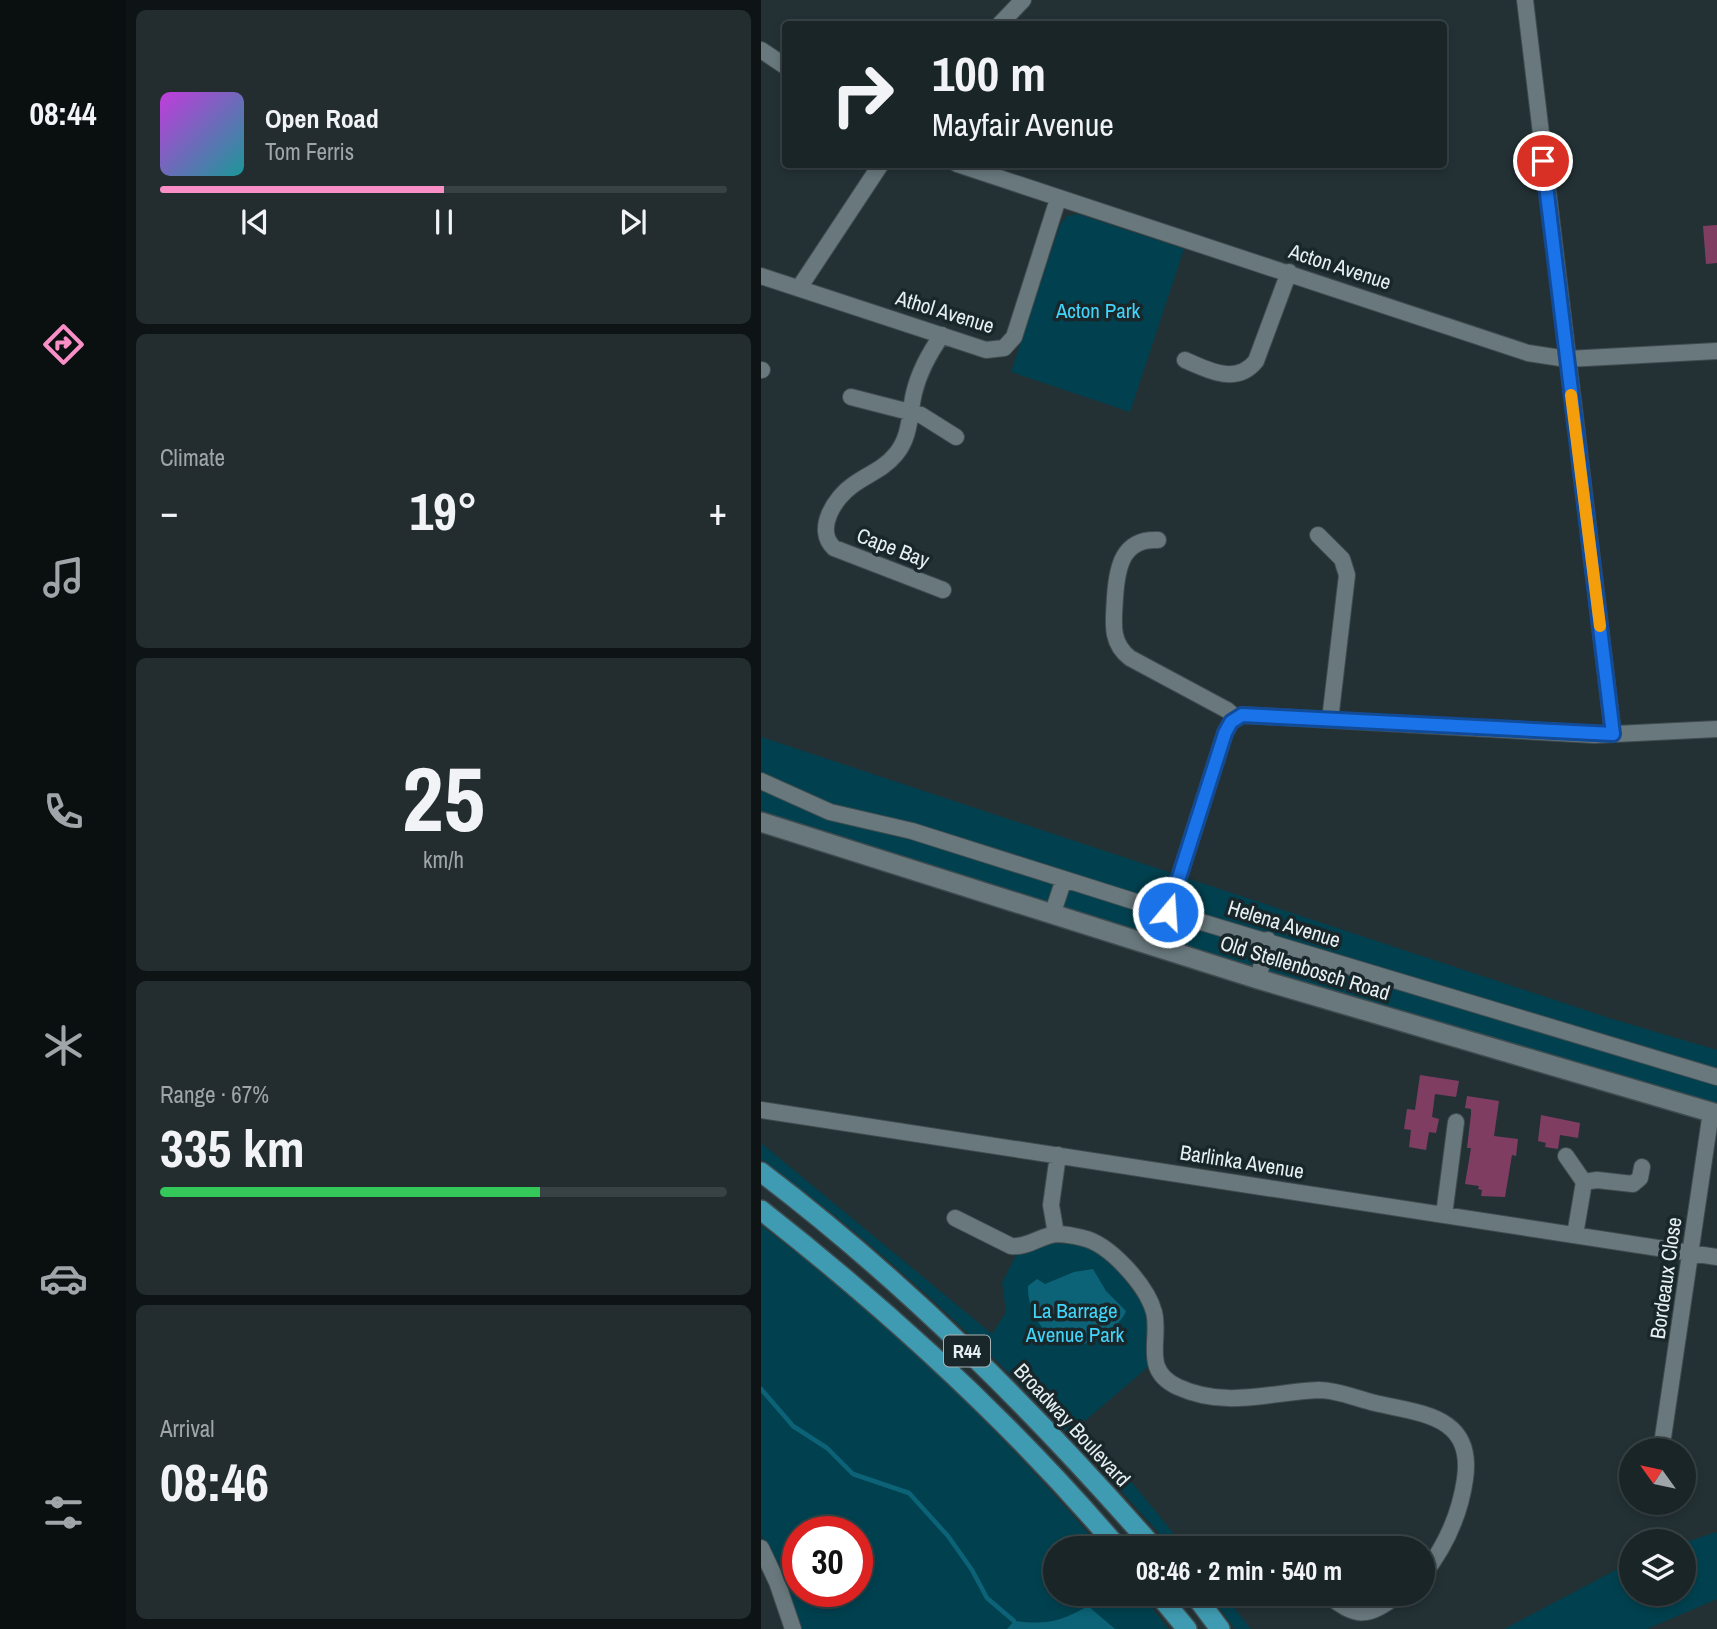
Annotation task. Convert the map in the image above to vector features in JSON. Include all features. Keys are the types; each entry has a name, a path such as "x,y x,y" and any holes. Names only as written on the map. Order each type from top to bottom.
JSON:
{"main road":[{"name":"Broadway Boulevard","path":"761,1172 841,1234 996,1377 1143,1536"},
{"name":"R44","path":"761,1210 846,1277 971,1390 1075,1497 1108,1536"},
{"path":"1168,1606 1187,1629"},
{"path":"1203,1606 1220,1629"}],"street":[{"path":"1003,21 1023,0"},
{"path":"1525,0 1613,734"},
{"path":"761,50 782,64"},
{"path":"799,288 878,168"},
{"name":"Acton Avenue","path":"969,168 1289,272 1505,346 1567,359 1717,351"},
{"name":"Athol Avenue","path":"761,276 986,350 998,350 1010,344 1058,199"},
{"path":"1185,360 1220,374 1241,374 1249,370 1256,361 1289,272"},
{"name":"Cape Bay","path":"942,335 918,379 906,438 897,454 879,470 853,484 840,496 825,525 825,535 830,544 839,550 943,590"},
{"path":"851,397 929,419 956,437"},
{"path":"1318,535 1342,559 1347,576 1330,720"},
{"path":"1158,540 1135,544 1121,559 1116,575 1115,638 1121,649 1130,657 1227,710 1236,718"},
{"path":"1168,912 1225,733 1236,718 1248,714 1613,734 1717,729"},
{"name":"Helena Avenue","path":"761,781 830,812 912,831 1168,912 1717,1077"},
{"name":"Old Stellenbosch Road","path":"761,822 1258,979 1714,1113"},
{"path":"1053,915 1064,879"},
{"path":"1258,979 1268,940"},
{"name":"Barlinka Avenue","path":"761,1110 1717,1257"},
{"name":"Bordeaux Close","path":"1663,1438 1714,1113"},
{"path":"1444,1215 1456,1122"},
{"path":"1056,1234 1051,1205 1058,1155"},
{"path":"1566,1156 1584,1182 1575,1235"},
{"path":"1584,1182 1597,1180 1633,1184 1640,1178 1642,1167"},
{"path":"955,1218 1011,1247 1020,1247 1056,1234 1093,1241 1119,1261 1152,1306 1155,1320 1153,1349 1158,1369 1178,1387 1238,1400 1325,1391 1436,1417 1448,1424 1467,1456 1461,1505 1456,1521 1435,1555"},
{"path":"761,1548 772,1569 793,1629"},
{"path":"1343,1606 1350,1611 1364,1614 1383,1606"}],"green space":[{"name":"Acton Park","path":"1078,214 1184,249 1130,412 1011,372 1060,225 1067,216"},
{"path":"761,737 1609,1018 1717,1050 1717,1108 1036,901 761,812"},
{"name":"La Barrage Avenue Park","path":"761,1143 992,1334 1006,1312 1002,1283 1016,1255 1053,1243 1081,1245 1098,1253 1115,1267 1144,1305 1149,1318 1145,1346 1148,1367 1080,1425 1109,1454 1175,1536 1161,1536 1028,1392 926,1294 818,1202 761,1159"},
{"path":"761,1225 853,1298 919,1356 1013,1450 1090,1536 1043,1536 1043,1606 1151,1606 1169,1629 801,1629 793,1607 873,1607 873,1516 782,1516 782,1578 771,1548 761,1536"},
{"path":"1717,1532 1717,1599 1647,1629 1504,1629 1619,1568 1619,1606 1696,1606 1696,1539"},
{"path":"1218,1606 1233,1606 1251,1629 1235,1629"}],"shaded area":[{"path":"1093,1269 1106,1291 1126,1311 1125,1314 1094,1341 1066,1343 1053,1337 1035,1316 1028,1286 1037,1279 1045,1284 1074,1272"},
{"path":"1088,1606 1115,1629 1007,1629 1014,1621 1035,1623 1069,1616"}],"building":[{"path":"1717,225 1717,263 1706,264 1703,226"},
{"path":"1420,1075 1459,1081 1456,1097 1435,1094 1432,1117 1439,1119 1436,1133 1429,1132 1426,1150 1409,1147 1411,1130 1404,1129 1407,1109 1415,1110"},
{"path":"1467,1096 1499,1101 1494,1136 1518,1139 1516,1156 1512,1155 1505,1197 1481,1196 1482,1190 1478,1189 1479,1186 1465,1184 1471,1148 1467,1148 1471,1109 1465,1108"},
{"path":"1541,1115 1580,1123 1578,1138 1560,1135 1558,1149 1545,1147 1546,1143 1538,1141"}],"waterway":[{"path":"761,1389 793,1426 827,1448 853,1474 909,1493 948,1536 972,1570 987,1598 1014,1621"}],"slow traffic":[{"path":"1571,395 1600,626"}],"route":[{"path":"1168,912 1225,733 1231,722 1242,715 1613,734 1543,161"}]}
